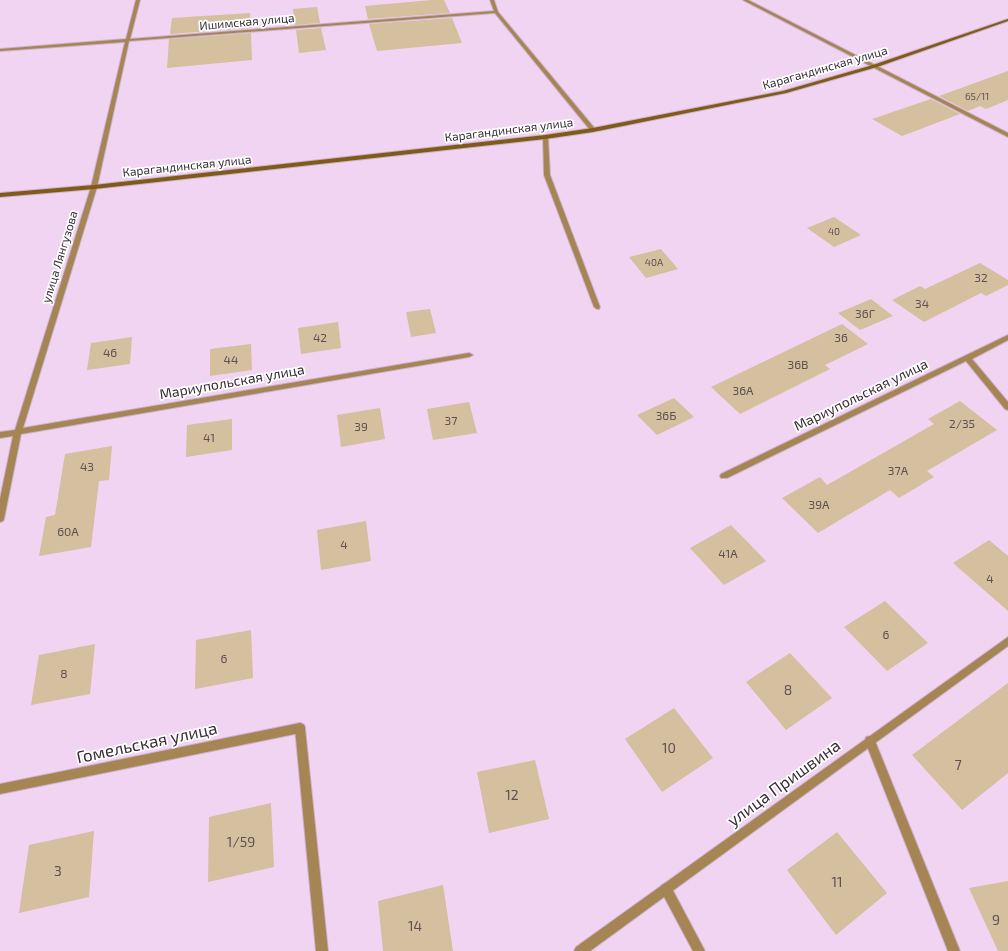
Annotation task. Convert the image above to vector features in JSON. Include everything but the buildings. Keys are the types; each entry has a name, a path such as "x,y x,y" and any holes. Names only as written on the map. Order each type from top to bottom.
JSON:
{"street":[{"name":"улица Лянгузова","path":"0,519 16,434 94,187 138,0"},
{"path":"492,0 496,12 593,130"},
{"path":"745,0 1008,135"},
{"name":"Ишимская улица","path":"0,50 127,42 496,12"},
{"name":"Карагандинская улица","path":"0,194 94,187 545,137 593,130 784,92 875,66 1008,20"},
{"path":"545,137 547,175 596,307"},
{"name":"Мариупольская улица","path":"724,476 1008,337"},
{"name":"Мариупольская улица","path":"0,435 16,434 290,384 469,355"},
{"path":"967,358 1008,407"},
{"name":"улица Пришвина","path":"580,951 1008,641"},
{"name":"Гомельская улица","path":"0,790 300,728 322,951"},
{"path":"870,741 954,951"},
{"path":"666,889 699,951"}]}
